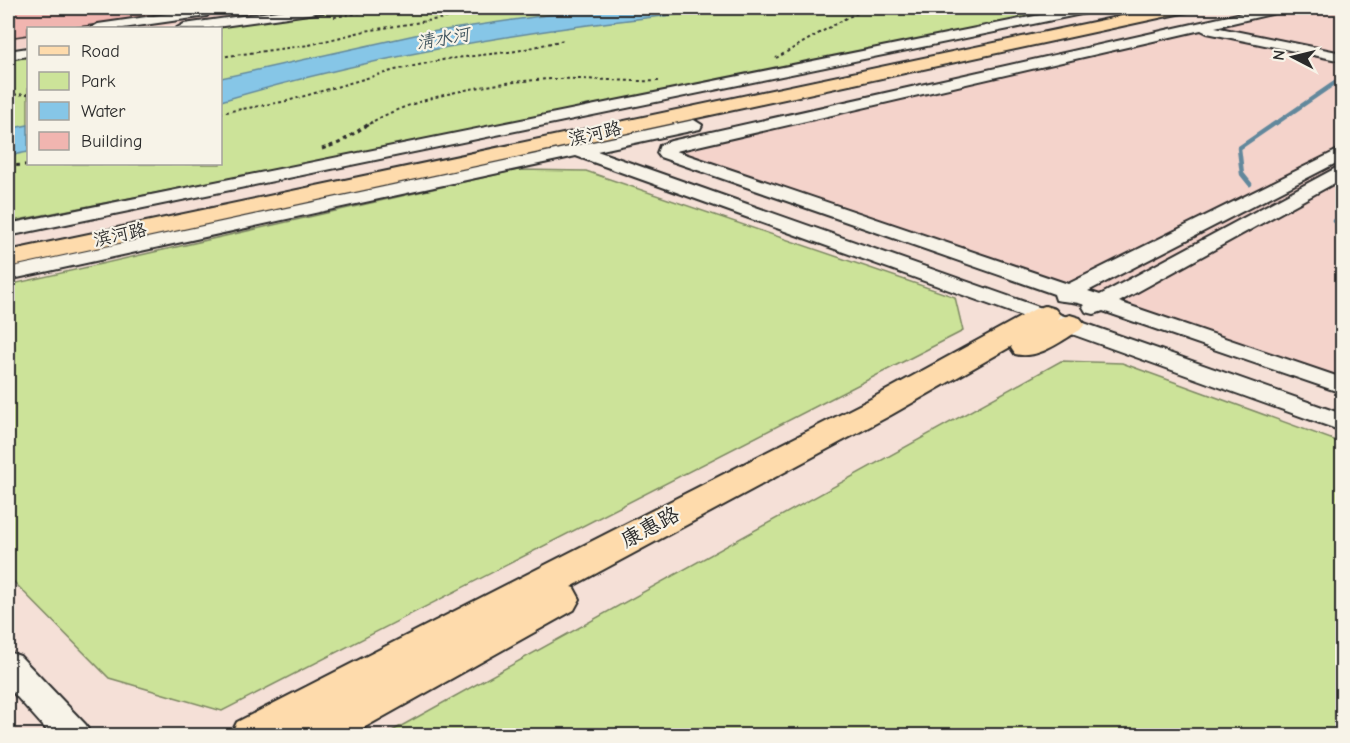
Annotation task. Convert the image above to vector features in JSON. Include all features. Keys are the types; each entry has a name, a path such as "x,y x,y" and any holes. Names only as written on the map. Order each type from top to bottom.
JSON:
{"main road":[{"name":"滨河路","path":"8,244 1138,8"},
{"name":"滨河路","path":"8,259 1175,14"},
{"name":"康惠路","path":"253,735 1062,311"},
{"name":"康惠路","path":"307,735 1062,311"}],"street":[{"path":"105,27 228,8"},
{"path":"191,27 323,8"},
{"path":"8,230 1091,8"},
{"path":"8,274 579,151 1175,14 1228,8"},
{"path":"1279,8 671,146 666,149 666,153 1342,423"},
{"path":"1175,14 1198,27 1342,57"},
{"path":"8,42 27,39"},
{"path":"8,55 27,52"},
{"path":"579,151 1062,311 1102,303 1342,172"},
{"path":"1062,311 1342,153"},
{"path":"1062,311 1102,303 1342,386"},
{"path":"8,664 74,735"}],"path":[{"path":"222,57 309,45 365,31 507,8"},
{"path":"771,60 801,45 842,19 870,8"},
{"path":"222,113 287,101 395,70 447,59 517,51 564,40"},
{"path":"318,151 339,142 380,117 414,102 503,84 555,79 667,81"},
{"path":"8,95 27,94"},
{"path":"8,166 27,165"}],"shaded area":[{"path":"8,8 302,8 160,27 27,27 27,45 8,48"},
{"path":"1268,8 1342,8 1342,392 657,157 658,147"}],"green space":[{"path":"349,8 1072,8 410,143 8,222 8,60 27,57 27,165 222,165 222,27 219,27"},
{"path":"517,170 586,171 955,297 963,331 222,711 109,678 8,576 8,285"},
{"path":"1061,361 1122,363 1342,443 1342,735 385,735"}],"water":[{"name":"清水河","path":"596,8 746,8 613,22 481,41 350,67 222,101 222,78 424,33"},
{"path":"27,125 27,152 8,156 8,129"}],"building":[{"path":"8,8 214,8 78,27 27,27 27,35 8,38"}],"waterway":[{"path":"1275,124 1342,78"},
{"path":"1250,184 1242,174 1239,148 1277,122"},
{"path":"1335,221 1342,226"}]}
